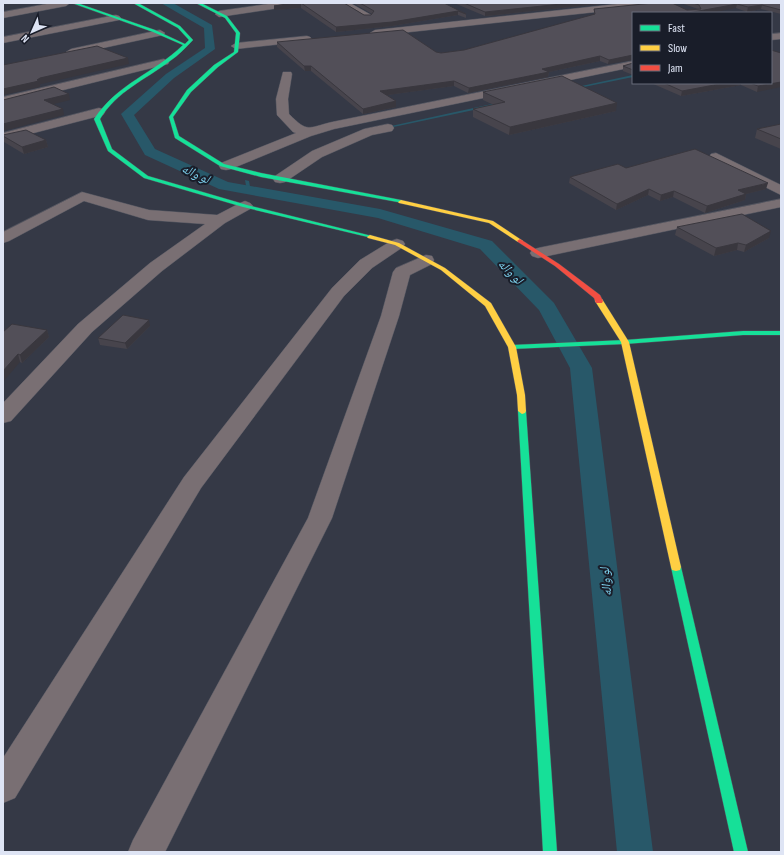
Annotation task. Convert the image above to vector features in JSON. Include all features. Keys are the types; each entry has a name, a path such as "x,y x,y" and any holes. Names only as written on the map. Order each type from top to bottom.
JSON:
{"street":[{"path":"3,15 66,3"},
{"path":"74,3 186,45"},
{"path":"135,3 179,27 191,40 164,62 122,90 99,112 97,118 110,150 146,177 245,206 397,244 442,269 488,305 512,347 521,395 550,852"},
{"path":"198,3 226,18 238,33 236,52 216,66 189,91 170,117 176,137 222,165 280,179 431,208 491,222 557,265 597,297 625,342 741,852"},
{"path":"217,13 273,3"},
{"path":"217,13 293,3"},
{"path":"344,3 368,16"},
{"path":"562,3 580,10"},
{"path":"364,34 652,3"},
{"path":"612,7 632,12"},
{"path":"470,15 484,21"},
{"path":"3,40 116,18"},
{"path":"65,54 154,33 167,20"},
{"path":"236,46 316,39"},
{"path":"3,101 164,62"},
{"path":"226,166 307,133 332,126 632,64"},
{"path":"453,113 632,73"},
{"path":"287,74 282,99 283,114 297,129 307,133"},
{"path":"3,137 99,112"},
{"path":"280,179 317,154 368,132 399,125"},
{"path":"716,158 781,191"},
{"path":"3,238 82,196 148,215 220,220"},
{"path":"538,253 781,203"},
{"path":"3,416 85,328 156,267 220,220 245,206"},
{"path":"3,787 192,483 338,292 366,264 397,244"},
{"path":"146,852 320,518 390,316 402,272 426,260"},
{"path":"512,347 625,342 743,333 781,334"}],"building":[{"path":"293,3 301,3 274,6"},
{"path":"301,3 344,3 364,15 371,15 374,11 360,3 444,3 466,14 458,11 392,22 336,27"},
{"path":"464,3 571,3 485,12"},
{"path":"653,3 672,3 687,10 701,9 699,5 693,3 781,3 781,10 762,5 748,7 737,4 693,12 632,12 632,55 609,60 600,56 542,69 549,72 469,88 454,81 380,91 396,101 363,109 311,66 304,66 277,42 403,30 436,52 441,53 464,50 595,14 594,9"},
{"path":"97,46 128,58 40,78 37,80 39,81 3,89 3,65"},
{"path":"772,50 781,53 781,82 772,84"},
{"path":"632,63 632,70 623,66"},
{"path":"562,76 617,103 510,127 473,109 505,102 483,92"},
{"path":"666,84 720,84 682,91"},
{"path":"753,84 770,84 758,86"},
{"path":"54,87 69,94 44,100 63,109 3,124 3,100"},
{"path":"781,124 781,139 757,129"},
{"path":"26,130 46,140 22,147 3,136 3,135"},
{"path":"695,149 768,183 738,190 746,194 707,206 674,191 661,195 649,189 617,204 570,177 618,164 626,168"},
{"path":"742,214 771,231 746,245 738,243 716,248 677,227"},
{"path":"123,315 149,320 125,343 98,338"},
{"path":"12,324 47,330 20,355 18,354 3,371 3,332"}],"waterway":[{"name":"لو واله","path":"166,3 209,27 210,49 170,76 127,114 150,152 224,186 380,214 486,245 547,307 581,368 635,852"},
{"path":"574,88 632,76"},
{"path":"384,128 501,103"},
{"path":"247,181 249,191"}],"traffic: fast":[{"path":"74,3 154,31 183,44"},
{"path":"135,3 179,27 191,40 168,61 138,79 119,93 103,109 97,119 110,150 146,177 245,206 370,237"},
{"path":"198,3 226,17 238,33 236,52 216,66 189,91 171,117 177,137 222,165 261,175 401,202"},
{"path":"512,347 625,342 743,333 781,333"},
{"path":"522,411 550,852"},
{"path":"676,567 741,852"}],"traffic: slow":[{"path":"401,202 491,222 520,241"},
{"path":"370,237 397,244 443,269 488,305 512,347 521,395 522,411"},
{"path":"599,301 625,342 676,567"}],"traffic: jam":[{"path":"520,241 557,265 597,297 599,301"}]}
